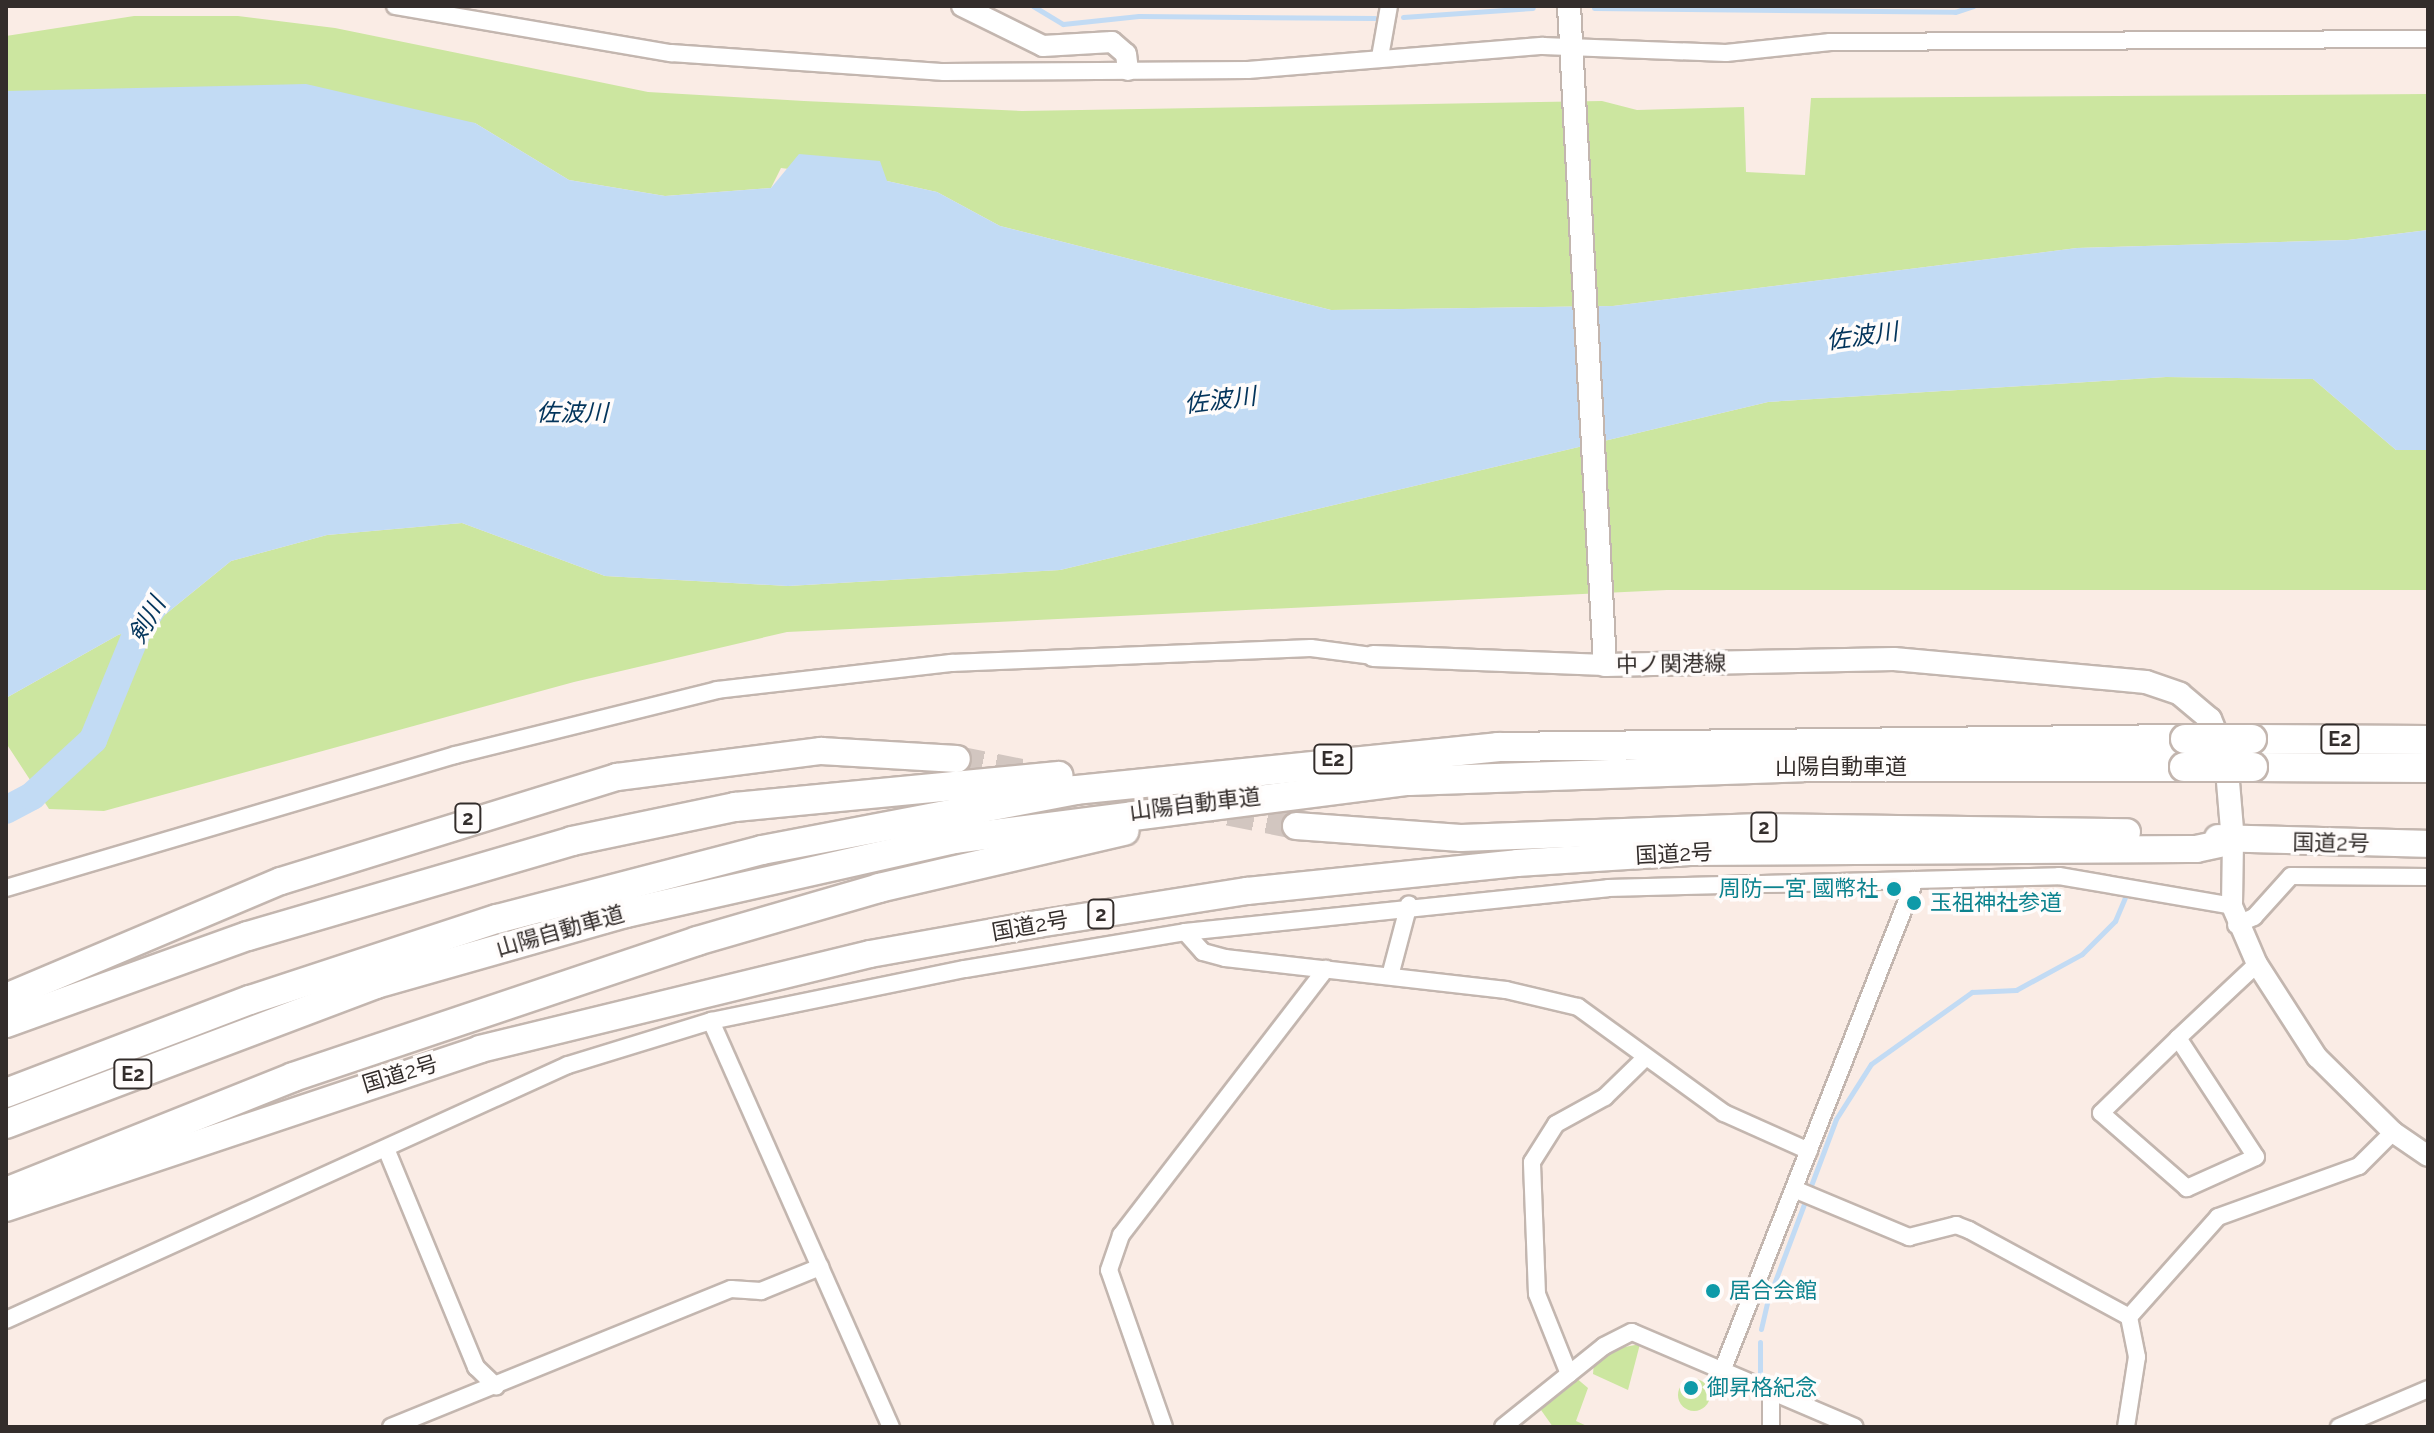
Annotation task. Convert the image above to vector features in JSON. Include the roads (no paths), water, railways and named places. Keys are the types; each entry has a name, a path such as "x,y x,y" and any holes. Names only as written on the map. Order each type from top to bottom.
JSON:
{"highway":[{"name":"山陽自動車道","path":"6,1093 255,1012 497,919 777,847 1076,790 1246,768 1658,741 2428,740"},
{"name":"2","path":"6,997 281,881 617,777 821,751 957,759"},
{"path":"6,1023 277,927 643,824 850,792 1182,763 1246,768"},
{"name":"山陽自動車道","path":"6,1124 255,1012 505,946 954,839 1409,781 1787,767 2428,768"},
{"path":"6,1192 293,1077 805,909 1065,843 1409,781"},
{"name":"国道2号","path":"1296,826 1461,838 1995,828 2233,841 2428,844"},
{"name":"国道2号","path":"6,1208 480,1049 870,954 1038,924 1247,891 1517,863 1690,852 2196,849 2233,841"}],"main road":[{"name":"中ノ関港線","path":"1569,6 1605,665 1894,659 2146,682 2180,694 2210,719 2226,758 2233,841"}],"street":[{"path":"395,6 686,54 944,72 1248,70 1380,57 1571,46 1672,56 1830,42 2428,39"},
{"path":"962,6 1043,46 1112,42 1126,54 1128,70"},
{"path":"1380,57 1389,6"},
{"path":"6,888 455,755 717,690 951,663 1311,648 1373,656 1605,665"},
{"path":"2233,841 2234,915 2257,964 2317,1057 2393,1132 2428,1156"},
{"path":"6,1320 387,1151 568,1065 711,1021 1185,932 1409,904 1608,888 2059,876 2254,917 2291,876 2428,877"},
{"path":"1724,1366 1915,880"},
{"path":"1390,976 1409,904"},
{"path":"1185,932 1203,952 1225,958 1390,976 1578,1007 1724,1113 1809,1151"},
{"path":"2178,1038 2256,1157 2187,1188 2101,1113 2178,1038 2257,964"},
{"path":"1164,1427 1109,1270 1121,1235 1326,969"},
{"path":"711,1021 891,1427"},
{"path":"1569,1374 1537,1294 1532,1162 1556,1124 1605,1097 1646,1057"},
{"path":"2129,1317 2218,1217 2359,1166 2393,1132"},
{"path":"387,1151 476,1367 496,1386"},
{"path":"1794,1189 1909,1237 1956,1225 2129,1317"},
{"path":"391,1427 731,1289 761,1291 820,1267"},
{"path":"2126,1427 2137,1357 2129,1317"},
{"path":"1503,1427 1569,1374 1632,1332 1724,1366 1855,1427"},
{"path":"2339,1427 2428,1389"},
{"path":"1771,1390 1771,1427"}],"water":[{"name":"佐波川","path":"306,84 475,123 569,180 665,196 771,188 799,154 880,161 887,181 937,192 1000,226 1331,310 1613,306 2077,248 2348,240 2428,230 2428,450 2396,450 2313,379 2166,377 1768,402 1060,570 788,586 605,576 462,523 327,535 231,561 156,622 118,635 6,698 6,91"}],"waterway":[{"path":"1033,6 1063,24 1139,16 1375,18"},
{"path":"1594,8 1955,12 1973,6"},
{"path":"1403,17 1533,8"},
{"name":"剣川","path":"6,810 32,796 93,740 137,632 160,596"},
{"path":"1774,1284 1836,1119 1871,1064 1972,992 2016,990 2082,954 2115,921 2125,898"},
{"path":"1761,1329 1769,1293"},
{"path":"1760,1342 1760,1373"}],"tunnel":[{"path":"957,759 1032,774"},
{"path":"1114,790 1296,826"}],"place":[{"name":"周防一宮 國幣社","path":"1894,889"},
{"name":"玉祖神社参道","path":"1914,903"},
{"name":"居合会館","path":"1713,1291"},
{"name":"御昇格紀念","path":"1691,1388"}]}
